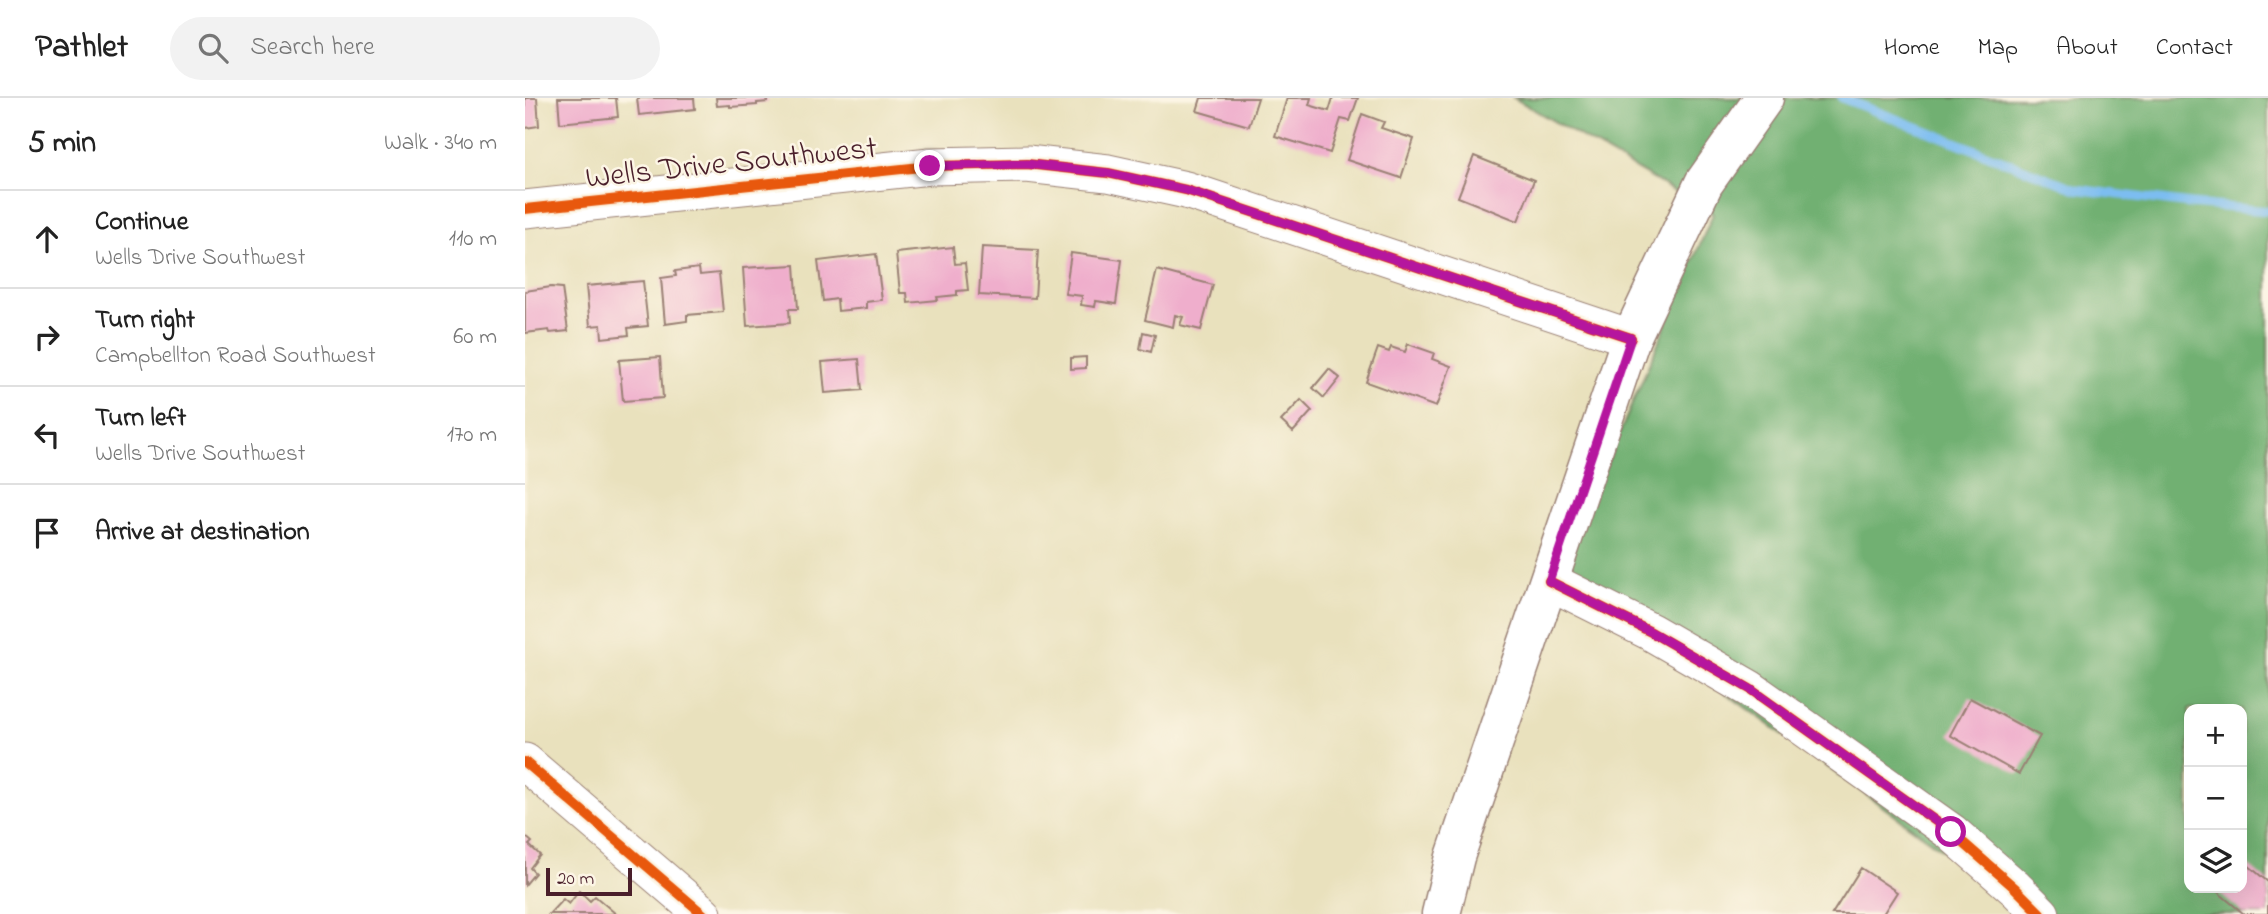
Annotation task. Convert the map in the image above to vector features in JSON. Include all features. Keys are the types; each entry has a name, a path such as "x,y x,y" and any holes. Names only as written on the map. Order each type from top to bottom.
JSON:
{"main road":[{"path":"1441,914 1455,857 1631,338 1704,183 1764,98"}],"street":[{"name":"Wells Drive Southwest","path":"525,209 930,166 1027,164 1108,173 1186,190 1631,338"},
{"path":"1549,581 1651,632 1750,689 1951,832 2041,914"},
{"path":"525,762 703,914"}],"green space":[{"path":"1514,98 2268,98 2268,914 2024,914 1998,890 1560,573 1713,214"}],"building":[{"path":"525,98 537,98 539,126 525,128"},
{"path":"558,98 616,98 618,117 560,123"},
{"path":"637,98 694,98 695,109 639,115"},
{"path":"716,98 768,98 768,102 757,105 717,106"},
{"path":"1201,98 1258,98 1249,126 1197,111"},
{"path":"1287,98 1311,98 1309,105 1329,111 1333,98 1358,98 1350,121 1341,119 1330,153 1275,136"},
{"path":"1362,114 1384,122 1381,128 1414,139 1401,178 1347,160"},
{"path":"1474,156 1534,180 1518,221 1458,197"},
{"path":"953,247 955,264 965,263 968,290 957,291 957,295 937,297 938,300 908,303 907,293 900,293 896,253"},
{"path":"982,247 1038,250 1035,298 979,295"},
{"path":"1071,253 1122,260 1116,304 1096,301 1095,307 1081,305 1082,296 1065,294"},
{"path":"876,254 882,300 866,302 866,308 838,311 837,299 823,301 818,261"},
{"path":"795,265 798,309 789,309 790,323 747,326 743,268"},
{"path":"699,268 700,275 719,273 723,312 687,315 687,321 665,324 661,278 676,276 675,271"},
{"path":"1157,270 1213,285 1201,330 1180,325 1183,317 1175,315 1173,327 1145,320"},
{"path":"643,281 648,326 628,328 629,335 602,338 601,325 590,326 586,286"},
{"path":"562,288 568,331 525,333 525,291"},
{"path":"1143,332 1155,335 1151,352 1140,349"},
{"path":"1408,344 1434,353 1432,359 1451,366 1436,407 1366,382 1378,348 1389,352 1391,347 1405,352"},
{"path":"660,357 663,398 623,401 619,360"},
{"path":"1086,357 1086,368 1071,369 1071,358"},
{"path":"859,359 862,390 825,393 822,362"},
{"path":"1329,369 1340,378 1324,398 1313,388"},
{"path":"1301,400 1312,411 1293,432 1281,421"},
{"path":"1970,698 2040,736 2019,774 1950,735"},
{"path":"525,836 532,842 529,845 540,855 530,868 535,873 525,885"},
{"path":"2247,864 2268,882 2268,914 2244,914 2219,893 2247,893"},
{"path":"1861,868 1897,892 1883,914 1832,914"},
{"path":"579,891 590,901 595,896 616,914 549,914 563,899 569,904"}],"waterway":[{"path":"1842,98 2076,189 2268,211"}],"cycle path":[{"path":"525,209 930,166 1027,164 1108,173 1186,190 1631,338"},
{"path":"1549,581 1651,632 1750,689 1951,832 2041,914"},
{"path":"525,762 703,914"}],"route":[{"path":"930,166 1027,164 1108,173 1186,190 1631,338 1549,581 1651,632 1750,689 1951,832"}]}
